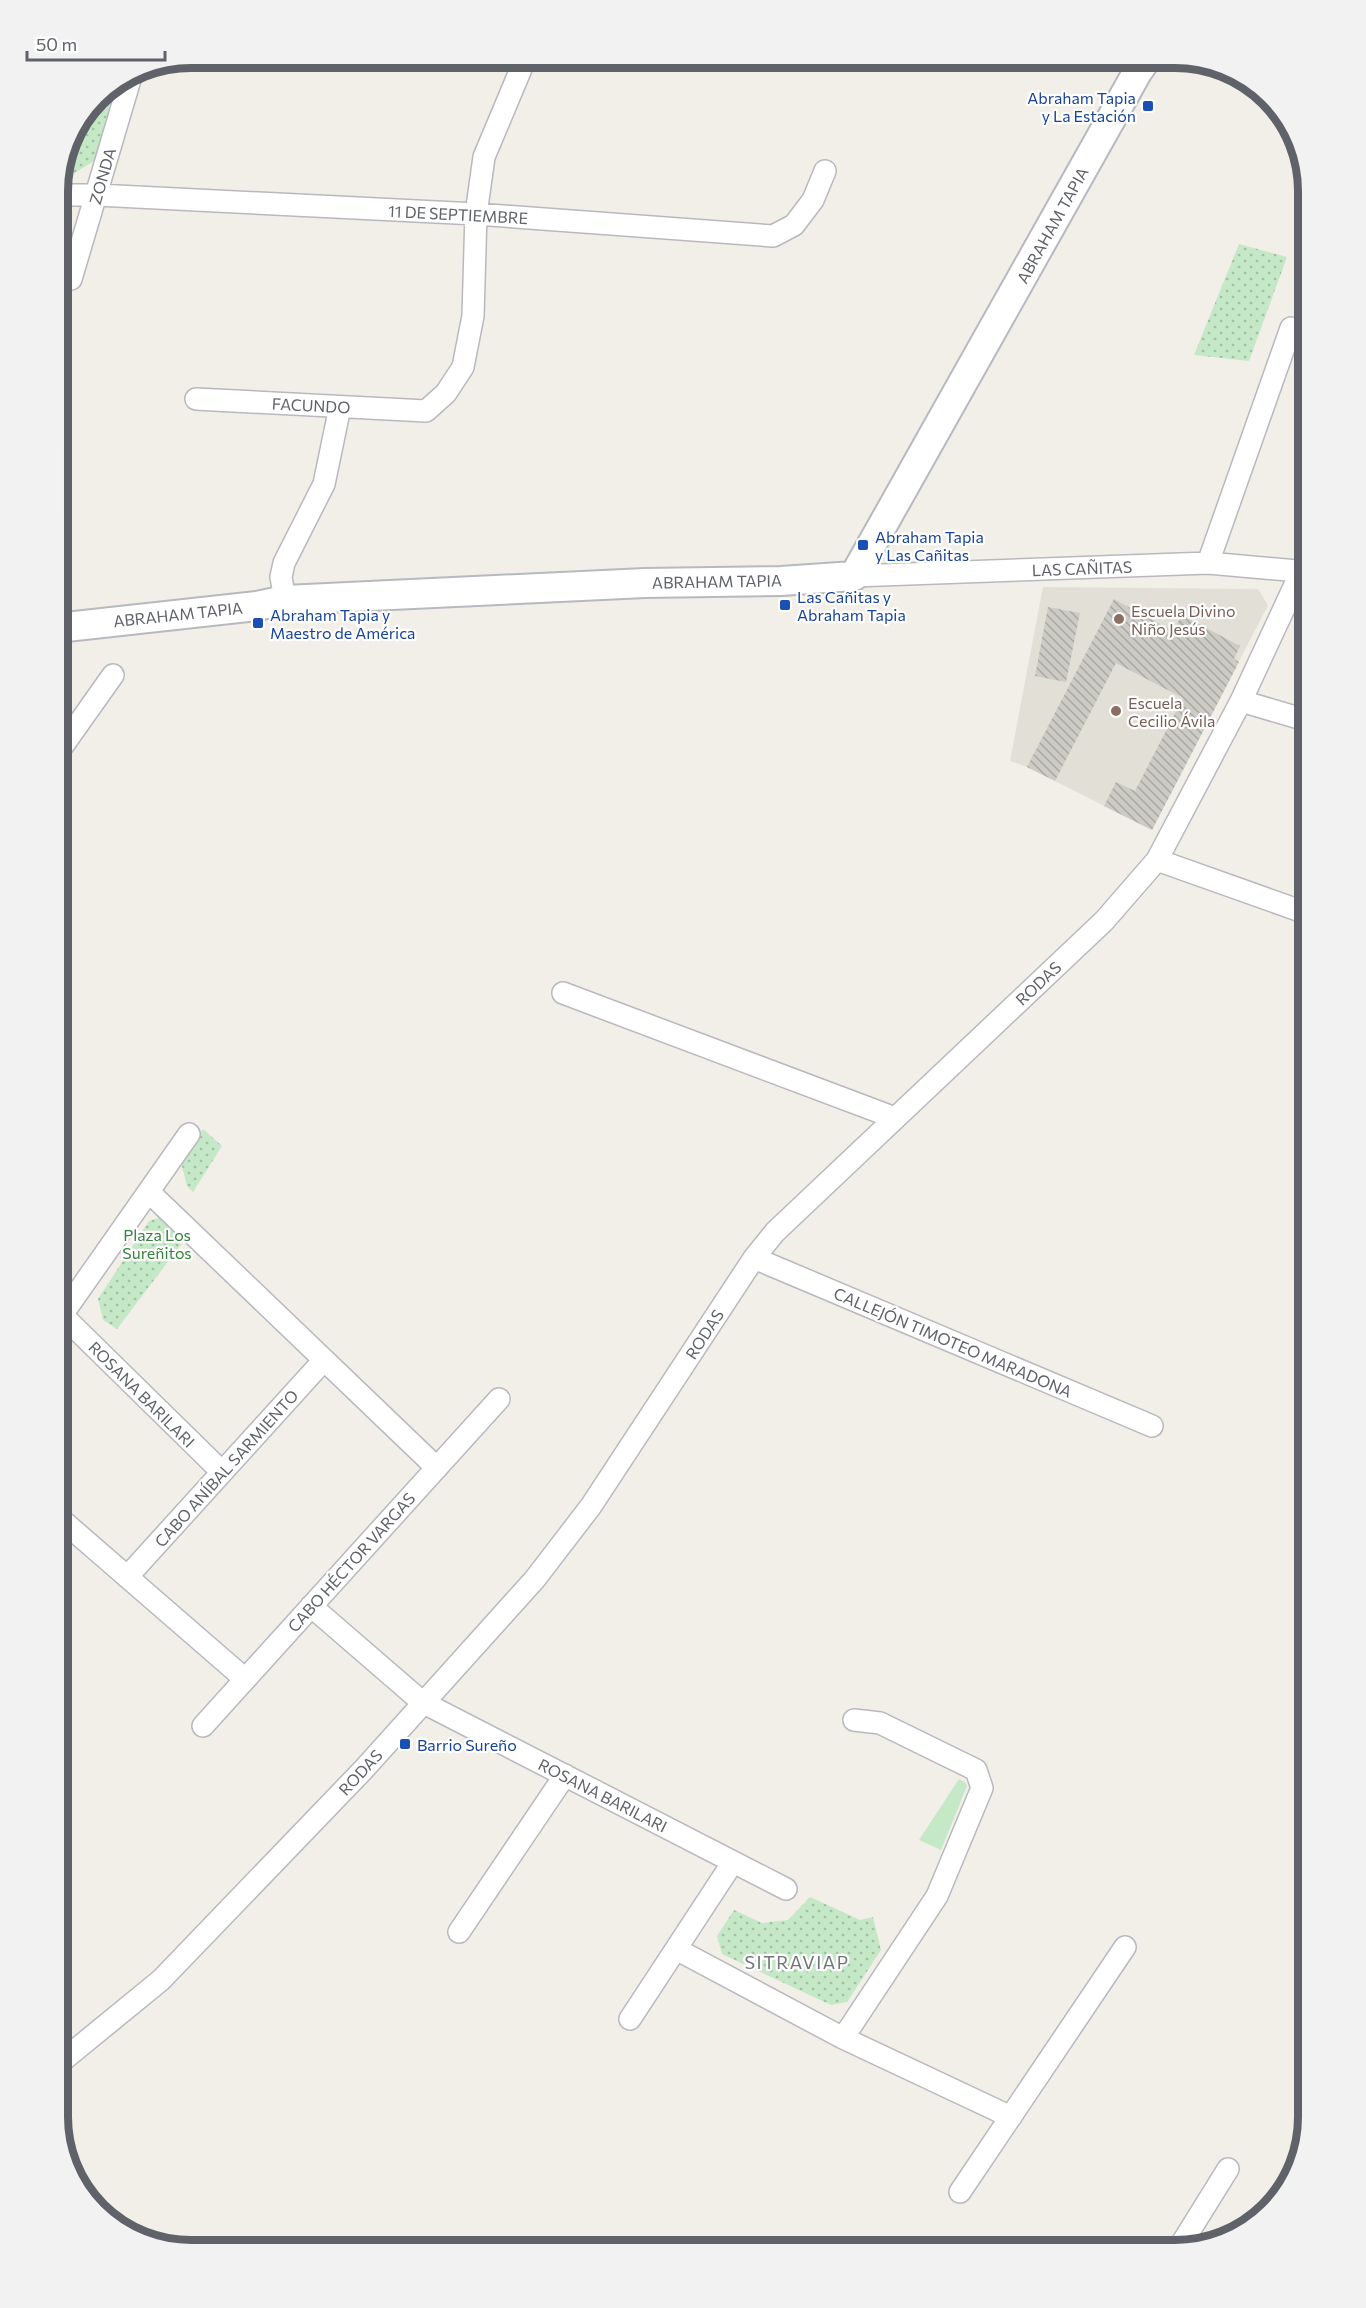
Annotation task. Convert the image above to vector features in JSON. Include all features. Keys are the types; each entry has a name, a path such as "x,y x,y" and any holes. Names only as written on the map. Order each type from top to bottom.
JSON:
{"street":[{"path":"476,214 484,157 521,68"},
{"name":"ABRAHAM TAPIA","path":"68,627 257,606 285,600 645,582 781,581 854,576 1140,68"},
{"name":"ZONDA","path":"71,279 129,84"},
{"name":"11 DE SEPTIEMBRE","path":"68,195 476,214 773,236 794,225 813,200 825,171"},
{"name":"FACUNDO","path":"196,399 426,411 446,393 463,367 472,316 476,214"},
{"path":"1208,563 1291,328"},
{"path":"285,600 281,577 284,563 324,484 340,407"},
{"name":"LAS CAÑITAS","path":"854,576 1208,563 1298,571"},
{"name":"RODAS","path":"68,2056 161,1980 364,1769 535,1579 591,1506 754,1258 776,1232 1104,921 1157,860 1242,701 1298,586"},
{"path":"68,739 114,675"},
{"path":"1242,701 1298,718"},
{"path":"1157,860 1298,910"},
{"path":"563,993 895,1118"},
{"path":"68,1307 189,1134"},
{"path":"149,1192 437,1468"},
{"name":"CALLEJÓN TIMOTEO MARADONA","path":"754,1258 1152,1426"},
{"name":"ROSANA BARILARI","path":"68,1326 222,1472"},
{"name":"CABO ANÍBAL SARMIENTO","path":"127,1577 324,1360"},
{"name":"CABO HÉCTOR VARGAS","path":"203,1726 499,1399"},
{"path":"68,1526 245,1679"},
{"name":"ROSANA BARILARI","path":"311,1606 422,1702 786,1889"},
{"path":"843,2038 937,1896 982,1788 976,1770 880,1723 854,1720"},
{"path":"459,1932 565,1776"},
{"path":"630,2019 733,1862"},
{"path":"960,2192 1125,1947"},
{"path":"676,1949 843,2038 1011,2117"},
{"path":"1184,2240 1228,2169"}],"shaded area":[{"name":"Escuela Cecilio Ávila","path":"1043,587 1258,589 1268,605 1152,830 1027,767 1010,761"}],"green space":[{"path":"113,95 94,161 69,177 80,136 98,109"},
{"path":"1239,244 1287,257 1249,361 1194,355"},
{"path":"203,1129 222,1146 193,1192 187,1186 181,1162"},
{"name":"Plaza Los Sureñitos","path":"161,1217 185,1239 117,1329 103,1320 98,1299 149,1221"},
{"path":"959,1779 967,1786 941,1850 919,1840"},
{"path":"810,1897 860,1920 873,1917 881,1950 847,2002 831,2005 722,1954 717,1936 734,1910 762,1923 788,1920"}],"building":[{"path":"1114,599 1173,631 1182,615 1240,646 1234,659 1239,662 1152,830 1104,806 1116,782 1135,791 1183,698 1116,663 1055,781 1027,767"},
{"path":"1048,607 1080,613 1066,682 1035,676"}],"place":[{"name":"Abraham Tapia y La Estación","path":"1148,106"},
{"name":"Abraham Tapia y Las Cañitas","path":"863,545"},
{"name":"Las Cañitas y Abraham Tapia","path":"785,605"},
{"name":"Escuela Divino Niño Jesús","path":"1119,619"},
{"name":"Abraham Tapia y Maestro de América","path":"258,623"},
{"name":"Escuela Cecilio Ávila","path":"1116,711"},
{"name":"Barrio Sureño","path":"405,1744"}],"district":[{"name":"SITRAVIAP","path":"797,1962"}]}
